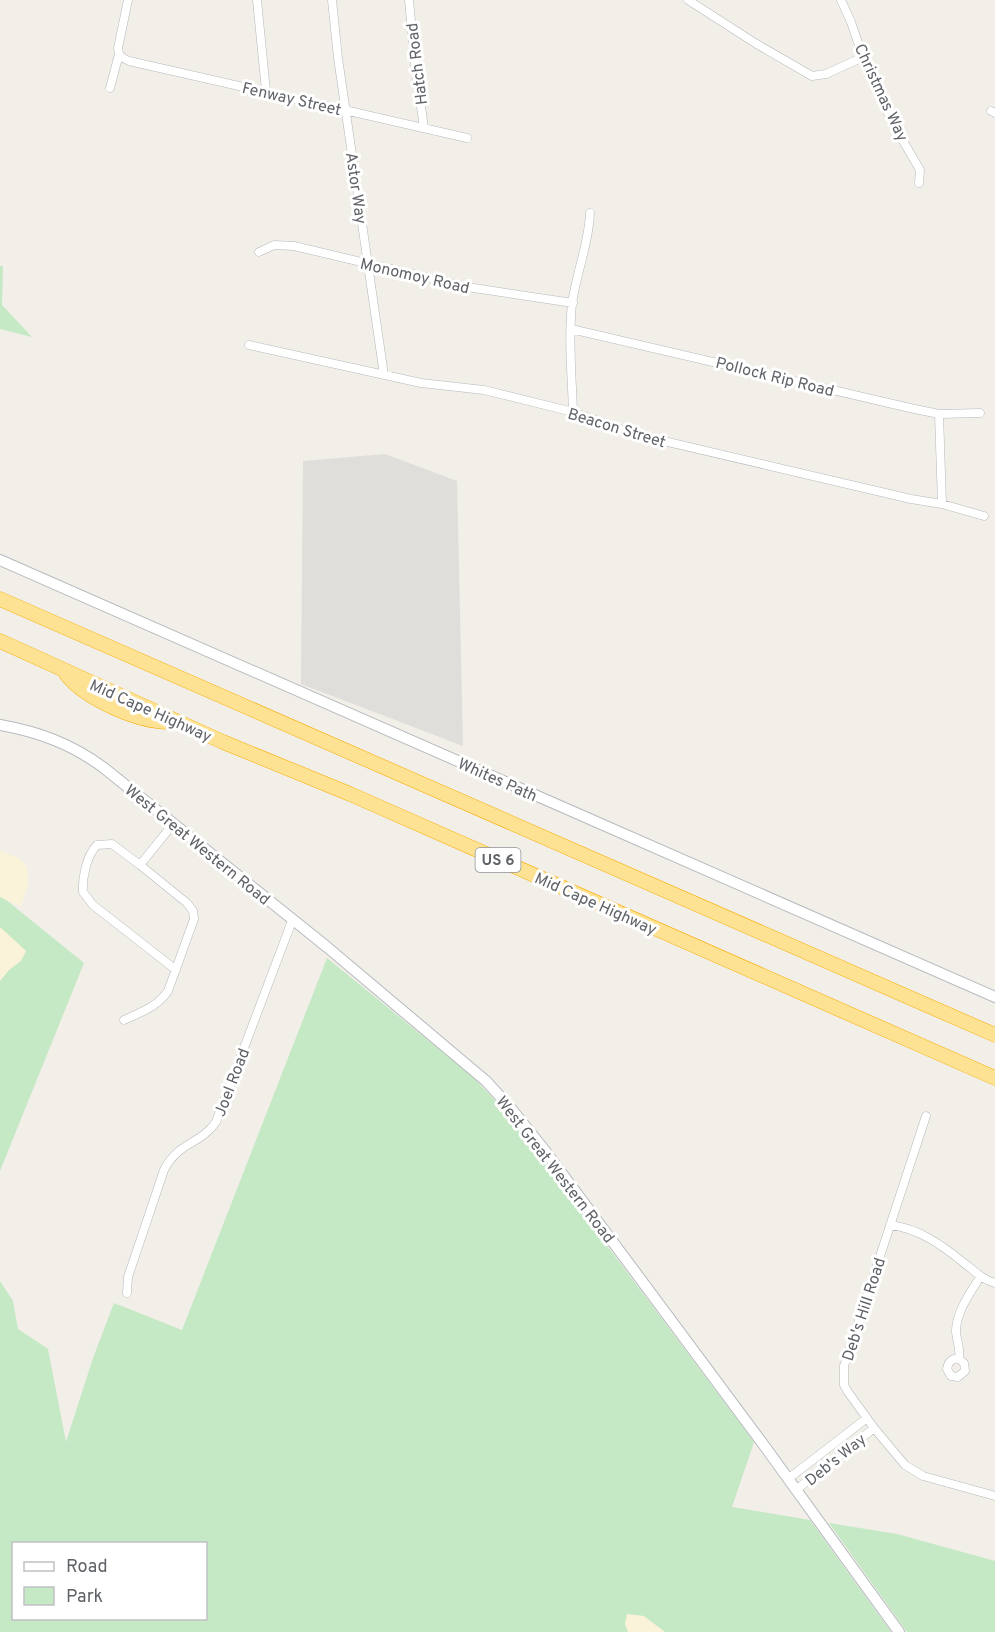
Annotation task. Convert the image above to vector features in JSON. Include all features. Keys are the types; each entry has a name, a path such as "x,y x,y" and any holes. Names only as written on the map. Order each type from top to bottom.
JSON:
{"highway":[{"name":"US 6","path":"0,599 995,1035"},
{"name":"Mid Cape Highway","path":"0,641 63,670 76,686 97,698 143,718 178,722 995,1078"}],"street":[{"path":"110,88 119,54 119,42 128,0"},
{"path":"257,0 266,91"},
{"name":"Astor Way","path":"332,0 384,375"},
{"name":"Hatch Road","path":"409,0 424,128"},
{"path":"688,0 812,76 821,76 863,57"},
{"name":"Christmas Way","path":"841,0 892,122 921,170 919,183"},
{"name":"Fenway Street","path":"119,54 129,61 467,138"},
{"path":"573,412 571,329 573,303 589,236 590,213"},
{"name":"Monomoy Road","path":"260,252 273,245 294,246 467,287 573,303"},
{"name":"Pollock Rip Road","path":"571,329 939,414 980,413"},
{"name":"Beacon Street","path":"249,345 421,383 484,390 573,412 634,434 911,499 942,504 984,516"},
{"path":"939,414 942,504"},
{"name":"Whites Path","path":"0,560 995,997"},
{"name":"West Great Western Road","path":"0,725 47,736 74,747 104,768 454,1052 509,1106 546,1152 788,1479 898,1632"},
{"path":"140,866 173,824"},
{"path":"124,1020 163,999 176,970 194,915 187,903 112,844 98,845 88,859 83,892 93,905 176,970"},
{"name":"Joel Road","path":"127,1293 131,1267 164,1170 178,1150 210,1130 216,1122 292,921"},
{"name":"Deb's Hill Road","path":"926,1116 843,1372 844,1385 874,1428 906,1465 916,1473 995,1496"},
{"path":"890,1225 909,1229 928,1238 944,1247 980,1277 995,1283"},
{"path":"959,1359 956,1335 959,1316 980,1277"},
{"name":"Deb's Way","path":"788,1479 867,1418"},
{"name":"Deb's Way","path":"796,1490 874,1428"}],"shaded area":[{"path":"385,454 457,481 463,746 301,684 303,461"}],"green space":[{"path":"0,266 3,266 2,305 32,337 0,329"},
{"path":"0,895 84,963 0,1171"},
{"path":"327,958 472,1076 510,1116 754,1442 732,1507 810,1520 891,1632 0,1632 0,1281 13,1301 18,1329 48,1349 66,1442 93,1358 114,1303 182,1330"},
{"path":"829,1523 897,1534 995,1561 995,1632 907,1632"}],"sand":[{"path":"0,851 20,859 27,870 27,890 20,906 0,897"},
{"path":"0,927 26,951 21,961 0,981"},
{"path":"627,1614 644,1616 665,1632 628,1632 625,1624"}]}
